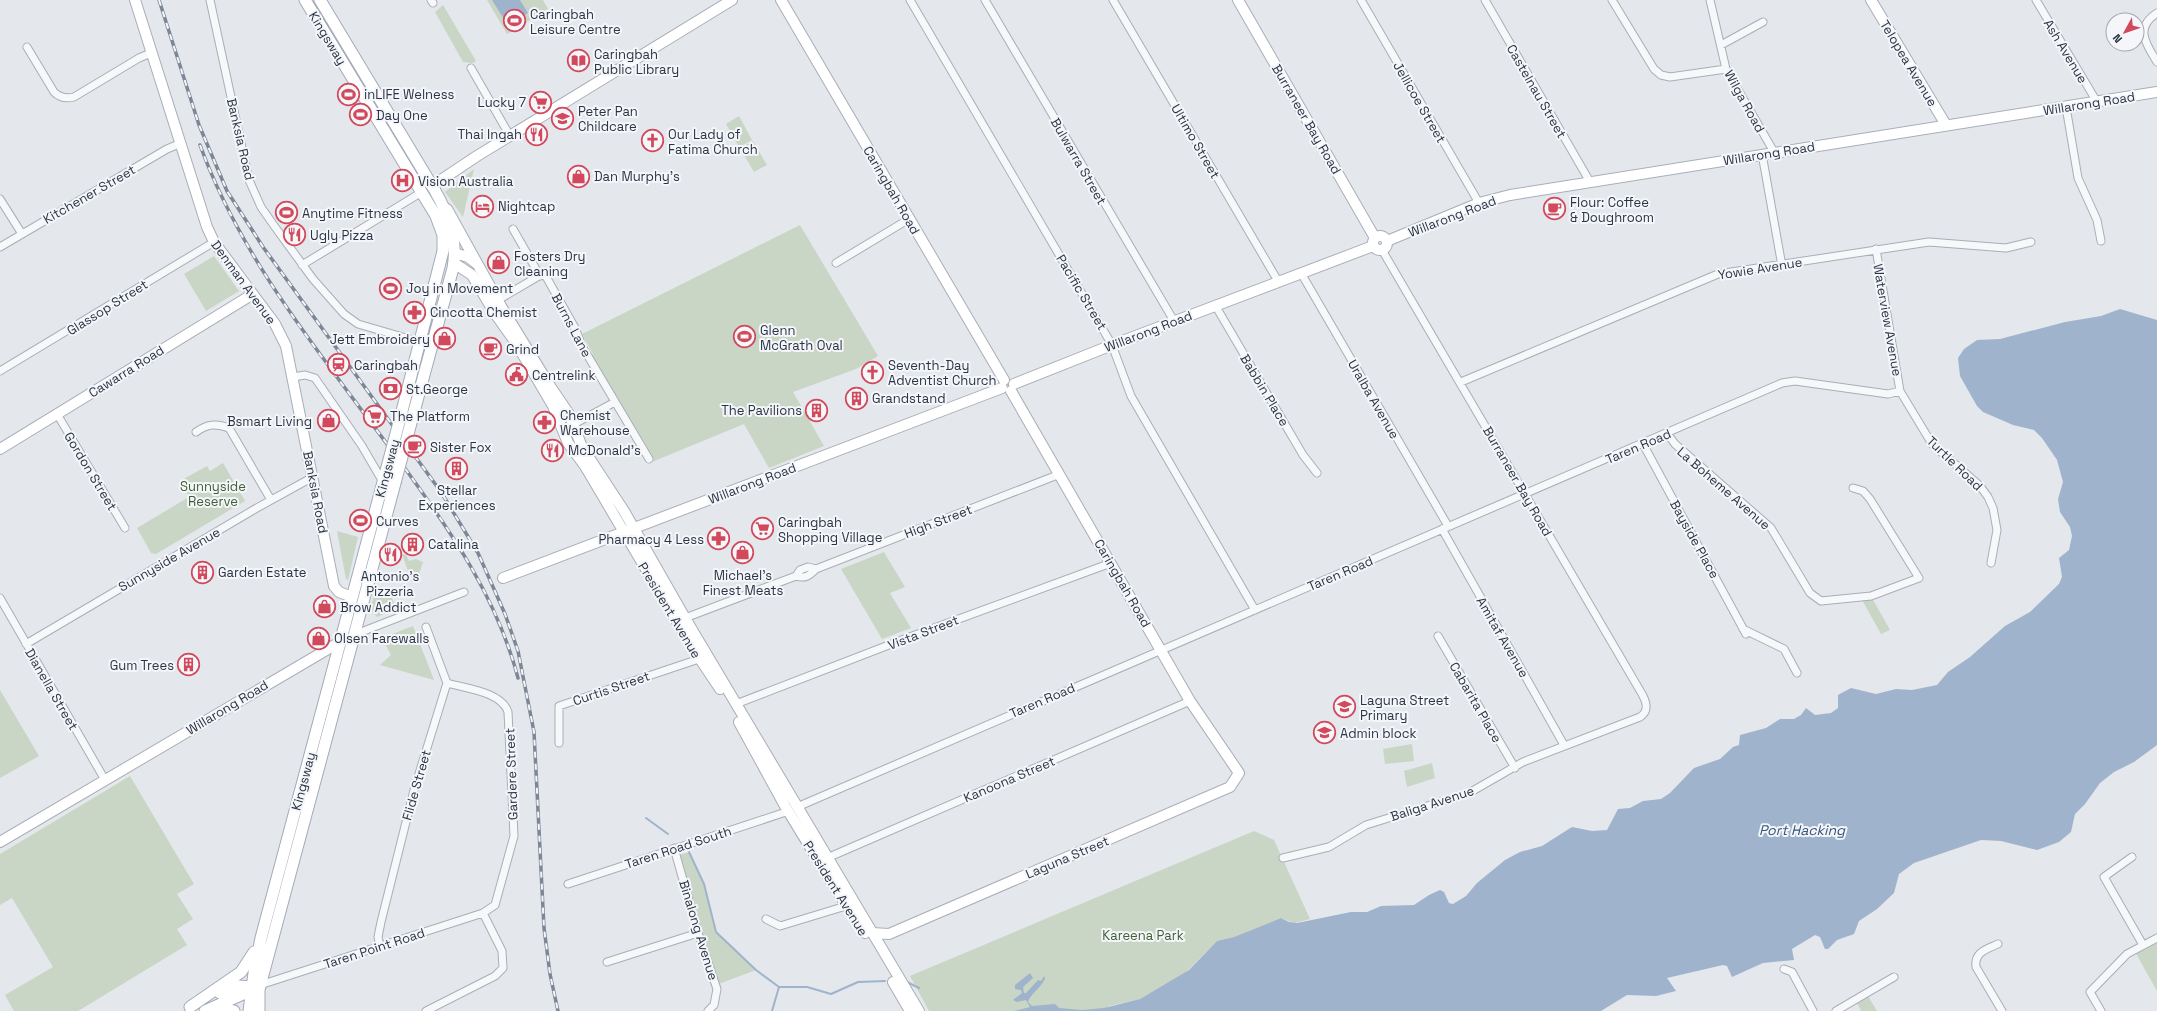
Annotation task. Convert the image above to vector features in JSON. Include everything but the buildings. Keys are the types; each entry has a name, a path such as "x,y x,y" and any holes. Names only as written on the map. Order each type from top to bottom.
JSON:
{"main road":[{"name":"Kingsway","path":"258,1011 256,986 261,938 401,415 443,251 440,223 305,0"},
{"name":"Kingsway","path":"249,1011 356,634 454,258 454,237 450,221 433,188 320,0"},
{"path":"422,192 433,188"},
{"name":"President Avenue","path":"443,251 454,258"},
{"path":"420,342 432,345"},
{"path":"187,1009 240,972 249,962 261,938"},
{"name":"Taren Point Road","path":"187,1009 232,988 245,985 256,986"},
{"name":"Taren Point Road","path":"205,1011 243,994 256,986"},
{"path":"212,1011 222,1008 234,1011"}],"street":[{"name":"Denman Avenue","path":"135,0 179,144 207,228 214,242 282,335 293,377"},
{"name":"Banksia Road","path":"210,0 254,194 261,207 302,265 332,302 350,319 364,326 420,342"},
{"path":"433,188 510,136 732,0"},
{"name":"Caringbah Road","path":"780,0 1060,474 1190,701 1239,773"},
{"name":"Pacific Street","path":"910,0 1112,345 1131,396 1255,610"},
{"name":"Bulwarra Street","path":"985,0 1174,321"},
{"name":"Ultimo Street","path":"1113,0 1278,281"},
{"name":"Burraneer Bay Road","path":"1238,0 1377,244 1461,382 1646,701 1645,714"},
{"name":"Jellicoe Street","path":"1361,0 1480,203"},
{"name":"Castelnau Street","path":"1485,0 1590,182"},
{"path":"1612,0 1654,69 1661,75 1670,76 1726,68"},
{"name":"Wilga Road","path":"1710,0 1726,68 1774,152"},
{"name":"Telopea Avenue","path":"1871,0 1946,125"},
{"name":"Ash Avenue","path":"2036,0 2097,102"},
{"path":"2157,13 2146,23 2144,34 2145,41 2157,62"},
{"path":"1721,45 1763,22"},
{"path":"27,47 54,92 66,98 74,97 139,58 151,53"},
{"path":"471,68 510,136"},
{"name":"Willarong Road","path":"503,578 1377,244 1382,236 1387,241 1480,203 1510,195 2157,92"},
{"path":"2066,107 2078,178 2097,220 2101,241"},
{"name":"Kitchener Street","path":"0,247 167,149 179,144"},
{"path":"1762,154 1782,266"},
{"name":"President Avenue","path":"433,188 457,224 479,265 494,302 555,410 568,443 629,530"},
{"path":"302,265 422,192"},
{"path":"0,199 22,234"},
{"path":"836,263 909,219"},
{"name":"Burns Lane","path":"513,229 540,276 544,273 575,328 582,346 649,458"},
{"name":"Glassop Street","path":"0,372 214,242"},
{"name":"Yowie Avenue","path":"1461,382 1710,276 1727,272 1782,266 1876,249 1936,242 2006,248 2031,242"},
{"name":"Waterview Avenue","path":"1876,249 1900,391"},
{"name":"President Avenue","path":"454,258 470,258 479,265"},
{"name":"President Avenue","path":"454,258 470,273 494,302 566,409 574,424 582,447 738,720 850,904 872,933 919,1011"},
{"name":"Uralba Avenue","path":"1301,272 1445,528"},
{"path":"494,302 540,276"},
{"name":"Cawarra Road","path":"0,449 253,294"},
{"name":"Babbin Place","path":"1215,305 1303,455 1318,473"},
{"path":"293,377 306,375 315,378 364,450 383,482"},
{"name":"Banksia Road","path":"293,377 334,586 339,592 352,597"},
{"name":"Taren Road","path":"793,809 1087,681 1162,651 1782,384 1796,381 1888,394 1900,391"},
{"name":"Turtle Road","path":"1900,391 1932,444 1980,486 1988,497 1993,508 1997,530 1991,563"},
{"path":"581,460 580,451 571,430 574,424 615,402"},
{"name":"Gordon Street","path":"57,414 125,528"},
{"path":"196,432 204,426 214,424 229,428 271,500"},
{"name":"La Boheme Avenue","path":"1667,433 1675,444 1771,528 1810,593 1821,602 1871,596 1919,578 1870,498 1863,492 1854,488"},
{"name":"Bayside Place","path":"1643,444 1745,632 1784,649 1796,673"},
{"name":"High Street","path":"681,620 796,576 803,578 810,575 816,569 1060,474"},
{"name":"Sunnyside Avenue","path":"26,644 271,500 313,477"},
{"name":"Amitaf Avenue","path":"1445,528 1564,745"},
{"name":"Vista Street","path":"736,704 1111,562"},
{"name":"Willarong Road","path":"0,842 341,641 464,592"},
{"name":"Dianella Street","path":"0,598 105,780"},
{"path":"426,627 447,683"},
{"name":"Cabarita Place","path":"1438,636 1515,768"},
{"name":"President Avenue","path":"703,657 736,704 793,809 827,858 864,931 910,1011"},
{"name":"Curtis Street","path":"559,743 560,706 703,657"},
{"name":"Gardere Street","path":"447,683 497,697 504,704 508,712 514,836 495,905"},
{"name":"Flide Street","path":"380,946 378,937 381,922 412,798 447,683"},
{"name":"Kanoona Street","path":"827,858 1190,701"},
{"name":"Baliga Avenue","path":"1283,858 1329,847 1366,825 1469,793 1515,768 1523,762 1645,714"},
{"name":"Laguna Street","path":"872,933 889,934 1230,787 1239,773"},
{"name":"Taren Road South","path":"568,884 793,809"},
{"name":"Binalong Avenue","path":"674,848 698,933 717,989 715,1001 708,1011"},
{"path":"2132,857 2104,878 2143,944"},
{"path":"766,918 780,926 850,904"},
{"name":"Taren Point Road","path":"256,986 483,913 495,905"},
{"path":"426,1011 495,976 503,968 502,951 483,913"},
{"path":"607,962 698,933"},
{"path":"882,950 889,934"},
{"path":"2101,1011 2090,992 2128,954 2143,944 2157,938"},
{"path":"1998,944 1981,953 1975,962 1976,967 2002,1011"},
{"path":"1784,969 1792,972 1814,1011"},
{"path":"1836,1011 1894,977"}],"green space":[{"name":"Caringbah Leisure Centre","path":"487,0 543,0 548,9 507,34"},
{"path":"443,5 476,61 473,63 463,62 435,12"},
{"path":"739,116 752,140 739,147 726,124"},
{"path":"753,141 767,165 754,172 740,148"},
{"path":"474,169 463,217 445,192"},
{"path":"800,225 878,356 856,369 793,392 824,446 769,468 744,424 652,462 646,449 647,447 591,355 593,354 582,334"},
{"path":"214,256 239,291 206,311 184,274"},
{"name":"Sunnyside Reserve","path":"223,463 245,501 156,554 151,553 137,528 189,497 180,481 207,466 210,471"},
{"path":"337,531 358,537 348,580 346,579"},
{"path":"884,552 905,587 890,593 911,628 882,639 841,569"},
{"path":"402,554 406,555 409,561 416,559 423,562 419,574 412,582"},
{"path":"375,592 392,598 396,609 377,617 370,609"},
{"path":"1871,596 1890,630 1881,634 1861,598"},
{"path":"413,626 434,680 380,665 391,655 382,638"},
{"path":"0,690 39,756 0,778"},
{"path":"1412,744 1414,761 1385,764 1383,749"},
{"path":"1432,763 1435,778 1407,787 1404,771"},
{"path":"130,776 194,884 177,894 193,919 177,929 187,945 78,1011 14,1011 5,995 53,967 12,898 0,905 0,854"},
{"name":"Kareena Park","path":"1254,831 1274,840 1310,919 1294,923 1281,918 1234,937 1217,941 1185,973 1140,999 1109,1006 1105,1011 929,1011 910,976"},
{"path":"689,852 704,884 716,932 756,970 716,985 676,856"},
{"path":"2157,938 2157,991 2134,950"},
{"path":"1868,996 1877,1011 1860,1011 1861,1010 1857,1003"}],"water":[{"path":"492,0 520,0 528,13 507,24"},
{"name":"Port Hacking","path":"2120,309 2157,320 2157,745 2134,762 2114,772 2100,783 2085,804 2075,814 2071,832 2059,842 2037,850 2001,841 1981,840 1914,863 1899,874 1894,893 1877,909 1859,921 1854,934 1837,940 1828,949 1825,949 1820,937 1815,935 1792,949 1794,960 1763,963 1732,977 1727,966 1723,965 1667,978 1676,991 1656,996 1627,995 1601,1011 1014,1011 1030,1007 1026,1000 1017,1002 1013,1000 1022,993 1021,990 1015,989 1015,985 1030,973 1033,978 1023,987 1024,993 1026,993 1038,980 1041,981 1044,976 1045,979 1041,986 1029,999 1028,1002 1032,1006 1055,1004 1059,1008 1082,1010 1104,1008 1140,999 1189,970 1217,941 1234,937 1281,918 1289,922 1297,923 1351,912 1367,912 1381,906 1414,905 1440,890 1444,892 1449,903 1453,904 1466,896 1477,883 1505,860 1520,852 1542,846 1572,827 1592,831 1607,830 1618,809 1630,808 1643,801 1661,799 1670,793 1694,768 1720,759 1733,747 1739,745 1740,735 1766,728 1780,719 1794,719 1801,715 1806,708 1815,715 1831,713 1838,708 1838,695 1851,688 1876,694 1896,689 1912,690 1937,685 1948,672 1970,657 2005,626 2030,612 2059,584 2062,577 2059,558 2069,550 2072,536 2070,527 2060,512 2058,499 2063,482 2057,460 2042,438 2034,430 2013,425 1983,412 1977,406 1960,376 1958,358 1964,349 1977,340 2000,339 2065,322 2101,316"}],"waterway":[{"path":"646,818 668,834"},
{"path":"689,852 704,884 716,932 756,970 779,987 807,987 831,994 858,982 885,981"},
{"path":"907,982 919,988"},
{"path":"772,1011 779,987"}],"railway":[{"path":"159,0 199,125 227,191 263,247 441,492 478,553 505,614 518,651 534,732 544,928 550,974 558,1011"},
{"path":"200,145 218,189 240,232 264,273 318,352 422,492 471,567 498,621 518,678"}],"place":[{"name":"Caringbah Leisure Centre","path":"514,21"},
{"name":"Caringbah Public Library","path":"578,61"},
{"name":"inLIFE Welness","path":"348,94"},
{"name":"Lucky 7","path":"541,102"},
{"name":"Day One","path":"361,115"},
{"name":"Peter Pan Childcare","path":"562,118"},
{"name":"Thai Ingah","path":"537,134"},
{"name":"Our Lady of Fatima Church","path":"652,141"},
{"name":"Dan Murphy's","path":"578,176"},
{"name":"Vision Australia","path":"403,181"},
{"name":"Nightcap","path":"482,206"},
{"name":"Flour: Coffee & Doughroom","path":"1555,209"},
{"name":"Anytime Fitness","path":"287,213"},
{"name":"Ugly Pizza","path":"295,235"},
{"name":"Fosters Dry Cleaning","path":"499,263"},
{"name":"Joy in Movement","path":"390,288"},
{"name":"Cincotta Chemist","path":"414,312"},
{"name":"Glenn McGrath Oval","path":"745,337"},
{"name":"Jett Embroidery","path":"445,339"},
{"name":"Grind","path":"490,349"},
{"name":"Caringbah","path":"338,365"},
{"name":"Seventh-Day Adventist Church","path":"873,372"},
{"name":"Centrelink","path":"516,375"},
{"name":"St.George","path":"391,389"},
{"name":"Grandstand","path":"857,398"},
{"name":"The Pavilions","path":"817,410"},
{"name":"The Platform","path":"374,416"},
{"name":"Bsmart Living","path":"328,421"},
{"name":"Chemist Warehouse","path":"544,422"},
{"name":"Sister Fox","path":"414,447"},
{"name":"McDonald's","path":"552,450"},
{"name":"Stellar Experiences","path":"457,468"},
{"name":"Curves","path":"360,521"},
{"name":"Caringbah Shopping Village","path":"762,529"},
{"name":"Pharmacy 4 Less","path":"719,539"},
{"name":"Catalina","path":"413,544"},
{"name":"Michael's Finest Meats","path":"743,553"},
{"name":"Antonio's Pizzeria","path":"390,554"},
{"name":"Garden Estate","path":"202,572"},
{"name":"Brow Addict","path":"325,607"},
{"name":"Olsen Farewalls","path":"319,638"},
{"name":"Gum Trees","path":"189,665"},
{"name":"Laguna Street Primary","path":"1345,707"},
{"name":"Admin block","path":"1324,733"}]}
